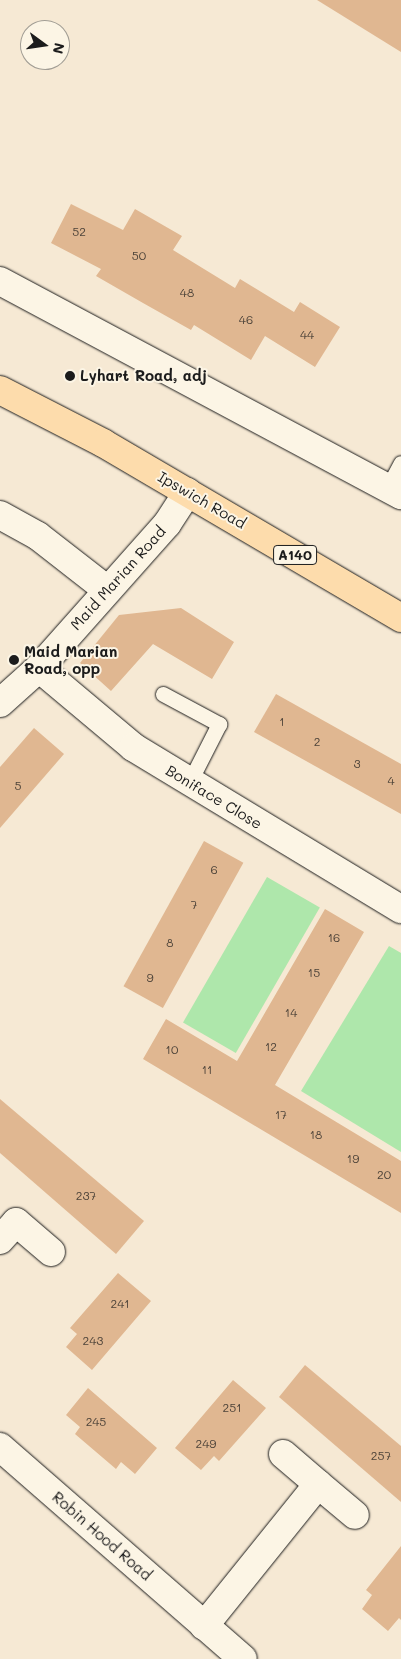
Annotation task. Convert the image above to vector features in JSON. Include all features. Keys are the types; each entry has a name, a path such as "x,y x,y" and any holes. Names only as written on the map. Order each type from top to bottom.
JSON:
{"highway":[{"name":"Ipswich Road","path":"0,390 103,443 401,618"}],"street":[{"path":"0,281 394,491"},
{"name":"Maid Marian Road","path":"0,703 39,668 106,589 167,524 188,492"},
{"path":"0,515 38,536 106,589"},
{"name":"Boniface Close","path":"39,668 133,747 189,783 401,908"},
{"path":"5,1223 51,1252"},
{"name":"Robin Hood Road","path":"0,1447 204,1626 232,1656"},
{"path":"283,1454 355,1515"},
{"path":"204,1626 318,1484"}],"lane":[{"path":"394,491 401,463"},
{"path":"162,694 219,724 189,783"}],"green space":[{"path":"267,877 320,908 236,1053 183,1022"},
{"path":"389,946 401,953 401,1152 301,1091"}],"building":[{"path":"317,0 401,0 401,52"},
{"path":"71,204 123,230 135,209 182,236 173,250 235,288 240,279 294,312 300,302 340,327 315,367 265,336 251,360 194,325 191,330 96,276 101,269 51,243"},
{"path":"181,608 234,642 212,679 153,644 111,691 80,663 119,615"},
{"path":"276,694 401,764 401,814 254,732"},
{"path":"34,728 64,754 0,828 0,767"},
{"path":"204,841 243,863 163,1008 124,986"},
{"path":"325,909 364,932 275,1085 401,1161 401,1213 143,1059 166,1019 237,1061"},
{"path":"0,1099 144,1221 116,1254 0,1153"},
{"path":"118,1273 151,1301 92,1370 66,1347 77,1334 70,1328"},
{"path":"305,1365 401,1446 401,1502 279,1397"},
{"path":"233,1380 266,1408 219,1461 214,1456 201,1470 175,1448"},
{"path":"88,1388 157,1448 135,1474 121,1462 116,1469 75,1434 80,1427 66,1415"},
{"path":"401,1546 401,1620 399,1618 388,1631 362,1609 372,1595 366,1590"}],"place":[{"name":"Lyhart Road, adj","path":"70,376"},
{"name":"Maid Marian Road, opp","path":"14,660"}]}
